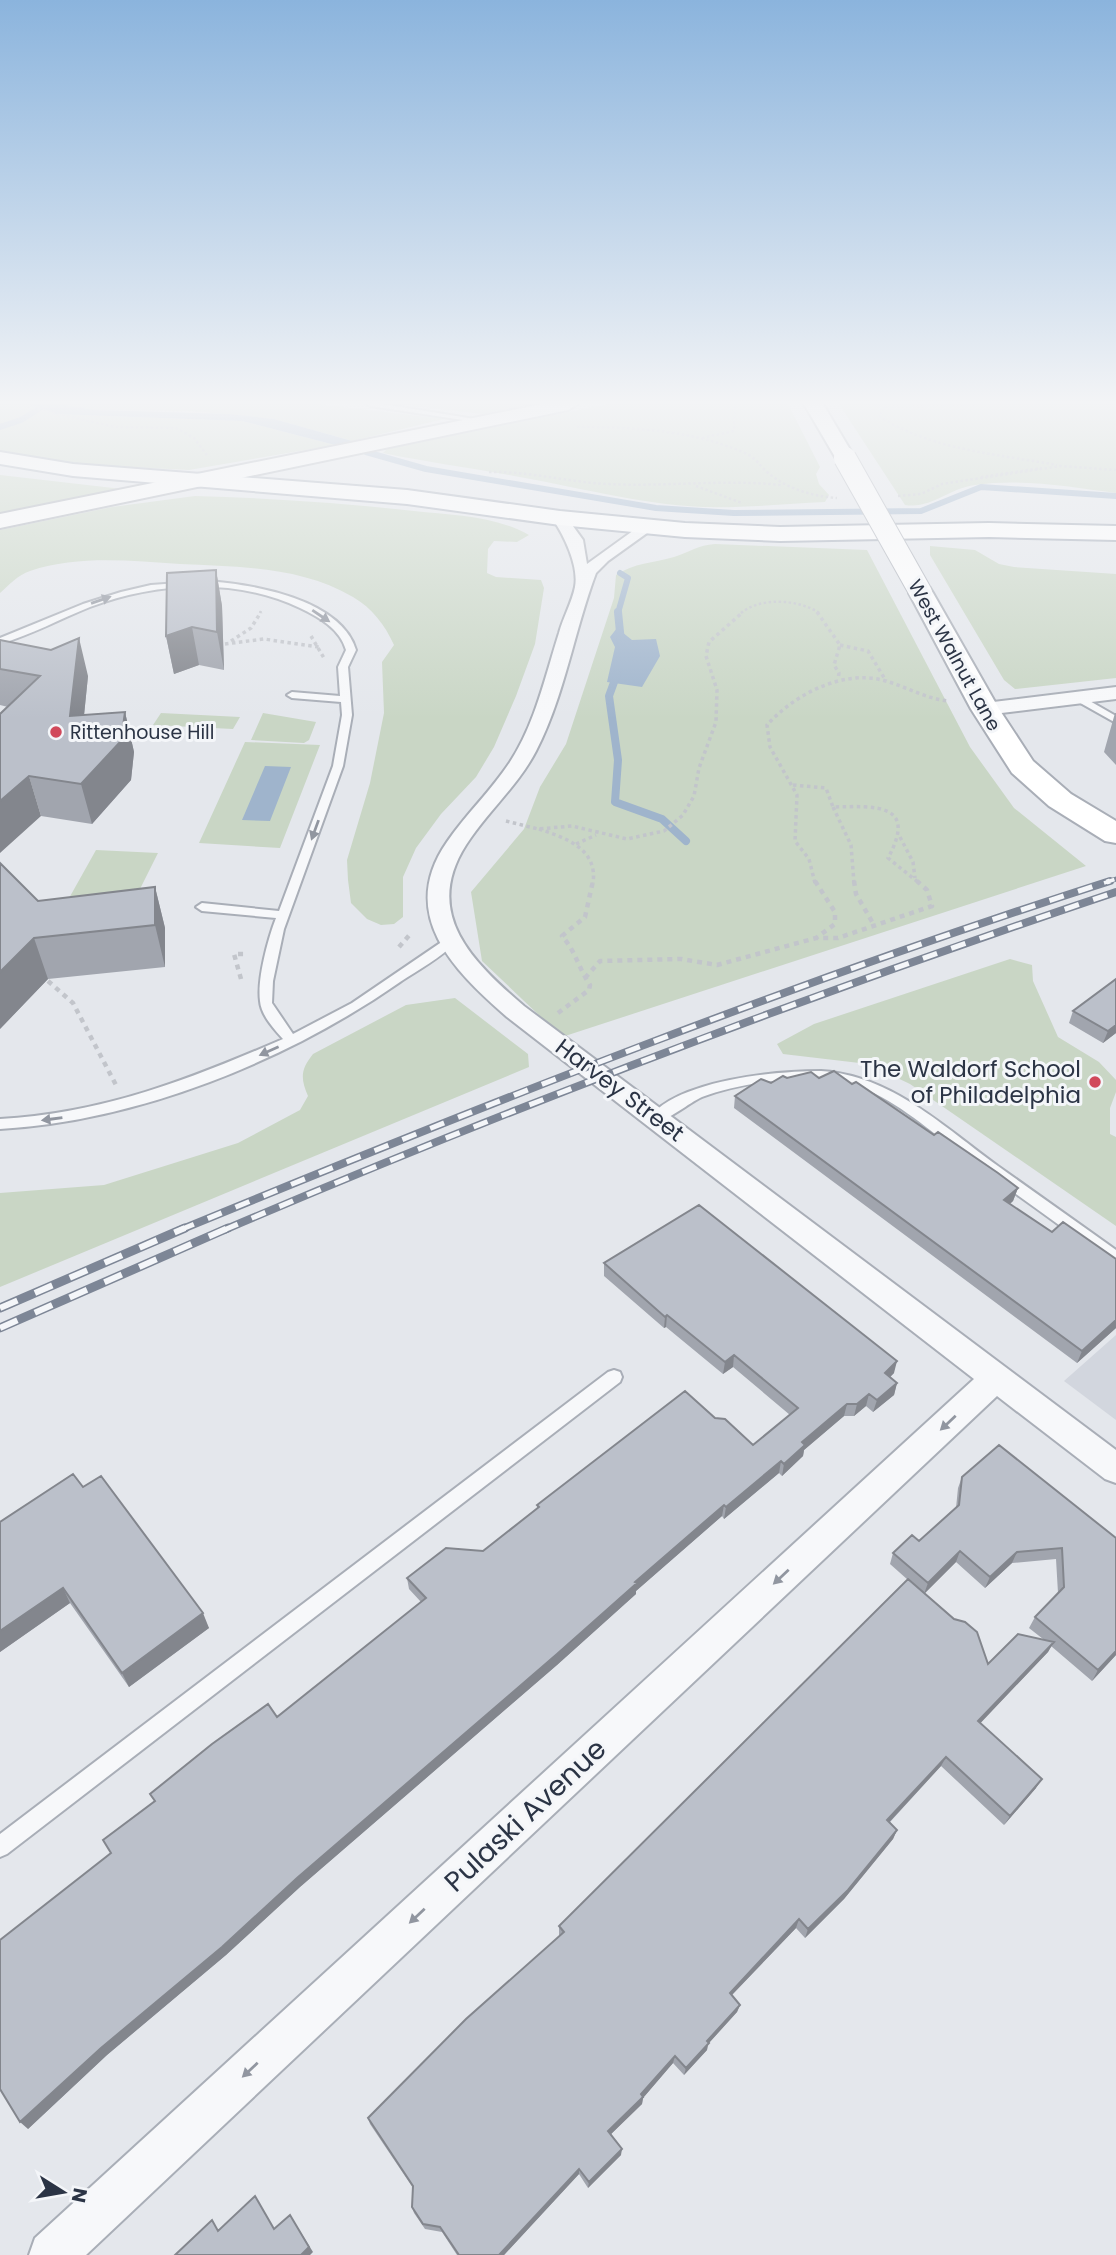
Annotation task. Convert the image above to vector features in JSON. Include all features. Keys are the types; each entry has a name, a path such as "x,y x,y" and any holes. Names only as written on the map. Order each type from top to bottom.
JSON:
{"street":[{"path":"0,521 58,509"},
{"path":"497,509 646,528 780,534 989,530 1116,533"},
{"name":"West Walnut Lane","path":"874,509 1010,753 1039,784 1116,834"},
{"name":"Harvey Street","path":"561,518 575,540 583,585"},
{"name":"Harvey Street","path":"646,528 593,566 583,585 539,725 525,754 455,845 439,880 438,914 450,942 466,966 485,984 1116,1469"},
{"path":"985,709 1116,693"},
{"name":"Pulaski Avenue","path":"52,2255 998,1376"}],"lane":[{"path":"0,641 95,602 126,593 184,585 239,587 298,603 342,633 351,650 343,667 347,699 338,766 283,915 267,981 266,1003 291,1041"},
{"path":"292,695 347,699"},
{"path":"1078,698 1116,720"},
{"path":"202,907 283,915"},
{"path":"0,1124 57,1119 107,1109 197,1080 291,1041 357,1006 450,942"},
{"path":"656,1118 697,1094 737,1085 821,1075 856,1081 882,1093 918,1116 1116,1258"},
{"path":"0,1847 614,1377"}],"path":[{"path":"538,829 572,826 627,839 664,831 675,823 694,796 699,768 716,722 717,690 706,656 709,642 749,606 767,602 791,603 817,611 841,645 868,651 887,681"},
{"path":"270,610 262,607 251,628 225,644 264,639 319,647"},
{"path":"305,631 319,647 324,665"},
{"path":"838,679 839,673 834,665 841,645"},
{"path":"816,938 835,924 836,919 830,902 813,879 809,859 795,841 798,806 793,785 770,747 766,725 778,712 838,679 887,681 923,698 950,701"},
{"path":"793,785 826,788 851,845 853,853 850,863 856,894 874,925"},
{"path":"833,807 881,808 896,820 900,836 916,870 915,878"},
{"path":"479,815 538,829 576,844 592,860 597,876 587,901 588,912 581,923 566,930 562,936 575,951 576,965 586,978 589,990 557,1013"},
{"path":"576,844 597,834"},
{"path":"586,978 600,961 681,959 713,965 816,938 838,938 904,918 932,906 931,898 915,878 895,867 888,858 900,836"},
{"path":"48,981 73,1003 120,1091"}],"shaded area":[{"path":"1116,1335 1116,1420 1064,1381"}],"green space":[{"path":"0,509 27,509 0,515"},
{"path":"101,509 395,509 488,520 529,535 517,542 494,541 488,549 487,573 496,577 541,580 544,588 535,644 494,747 476,777 441,814 416,848 403,877 403,917 394,924 381,925 367,919 351,903 348,880 347,860 370,783 384,713 382,662 394,645 382,624 366,606 333,587 291,574 247,568 124,561 86,561 48,566 22,575 0,593 0,530"},
{"path":"715,544 867,550 970,747 1014,808 1086,866 562,1037 482,961 471,892 524,829 540,787 566,744 614,598 616,575 637,566"},
{"path":"930,546 975,550 999,564 1014,567 1116,574 1116,678 1015,689 1004,680 930,555"},
{"path":"161,713 240,717 233,729 153,725"},
{"path":"263,713 316,722 309,740 304,743 251,740"},
{"path":"245,742 320,745 280,848 199,843"},
{"path":"96,850 158,853 120,929 54,925"},
{"path":"1010,959 1032,965 1033,981 1058,1037 1099,1062 1116,1080 1116,1092 1110,1108 1110,1134 1116,1137 1116,1226 910,1084 868,1064 783,1054 777,1044 814,1024"},
{"path":"455,998 528,1054 529,1067 0,1287 0,1193 104,1185 238,1143 300,1110 308,1096 303,1079 304,1069 313,1054 406,1005"}],"water":[{"path":"617,628 632,640 656,639 660,656 642,687 607,682 615,647 610,637"},
{"path":"265,766 291,767 270,821 242,820"}],"building":[{"path":"216,570 217,632 192,627 166,636 167,573"},
{"path":"79,638 70,716 125,712 121,741 81,784 29,776 0,801 0,714 40,676 0,669 0,640 51,650"},
{"path":"0,863 38,901 155,887 155,925 34,938 0,972"},
{"path":"1116,979 1116,1025 1108,1031 1073,1011"},
{"path":"834,1071 852,1084 856,1082 934,1135 938,1132 998,1173 1018,1188 1004,1200 1052,1232 1063,1222 1116,1259 1116,1320 1082,1351 735,1096 761,1079 771,1083 783,1076 787,1078 811,1072 819,1078"},
{"path":"699,1205 897,1361 885,1373 897,1383 877,1400 869,1394 857,1404 847,1404 802,1442 805,1445 784,1464 781,1461 726,1507 724,1505 557,1654 297,1878 222,1947 101,2048 20,2122 0,2089 0,1940 111,1853 103,1840 155,1801 150,1794 212,1744 268,1704 277,1717 426,1598 407,1578 446,1548 483,1551 539,1507 537,1505 685,1391 715,1418 725,1419 753,1445 798,1408 734,1355 725,1362 667,1315 665,1317 604,1263"},
{"path":"999,1445 1116,1538 1116,1651 1098,1670 1035,1617 1064,1587 1062,1548 1017,1552 990,1577 960,1551 928,1583 893,1553 912,1535 919,1541 959,1505 962,1477"},
{"path":"73,1474 83,1487 101,1476 203,1613 122,1673 63,1588 0,1631 0,1522"},
{"path":"908,1579 954,1619 965,1622 977,1632 988,1664 1018,1634 1054,1642 978,1721 1042,1779 1010,1816 946,1757 887,1820 897,1830 848,1890 808,1929 799,1919 730,1993 740,2005 707,2041 709,2043 686,2068 675,2056 641,2094 643,2097 608,2131 622,2149 589,2182 579,2169 499,2255 459,2255 440,2227 423,2224 412,2207 413,2186 368,2118 466,2019 564,1932 559,1926"},
{"path":"255,2196 274,2229 290,2215 309,2247 301,2255 175,2255 212,2220 218,2231"}],"waterway":[{"path":"675,509 734,513 925,509"},
{"path":"618,613 628,578 620,573"},
{"path":"618,613 621,642"},
{"path":"617,674 609,696 618,760 615,802 662,819 686,841"}],"railway":[{"path":"1110,881 1116,879"},
{"path":"180,1230 641,1046 874,960 1110,881"},
{"path":"1104,883 1110,881"},
{"path":"224,1230 667,1052 890,970 1116,892"},
{"path":"0,1308 185,1228"},
{"path":"0,1328 228,1228"}],"place":[{"name":"Rittenhouse Hill","path":"56,732"},
{"name":"The Waldorf School of Philadelphia","path":"1095,1082"}]}
